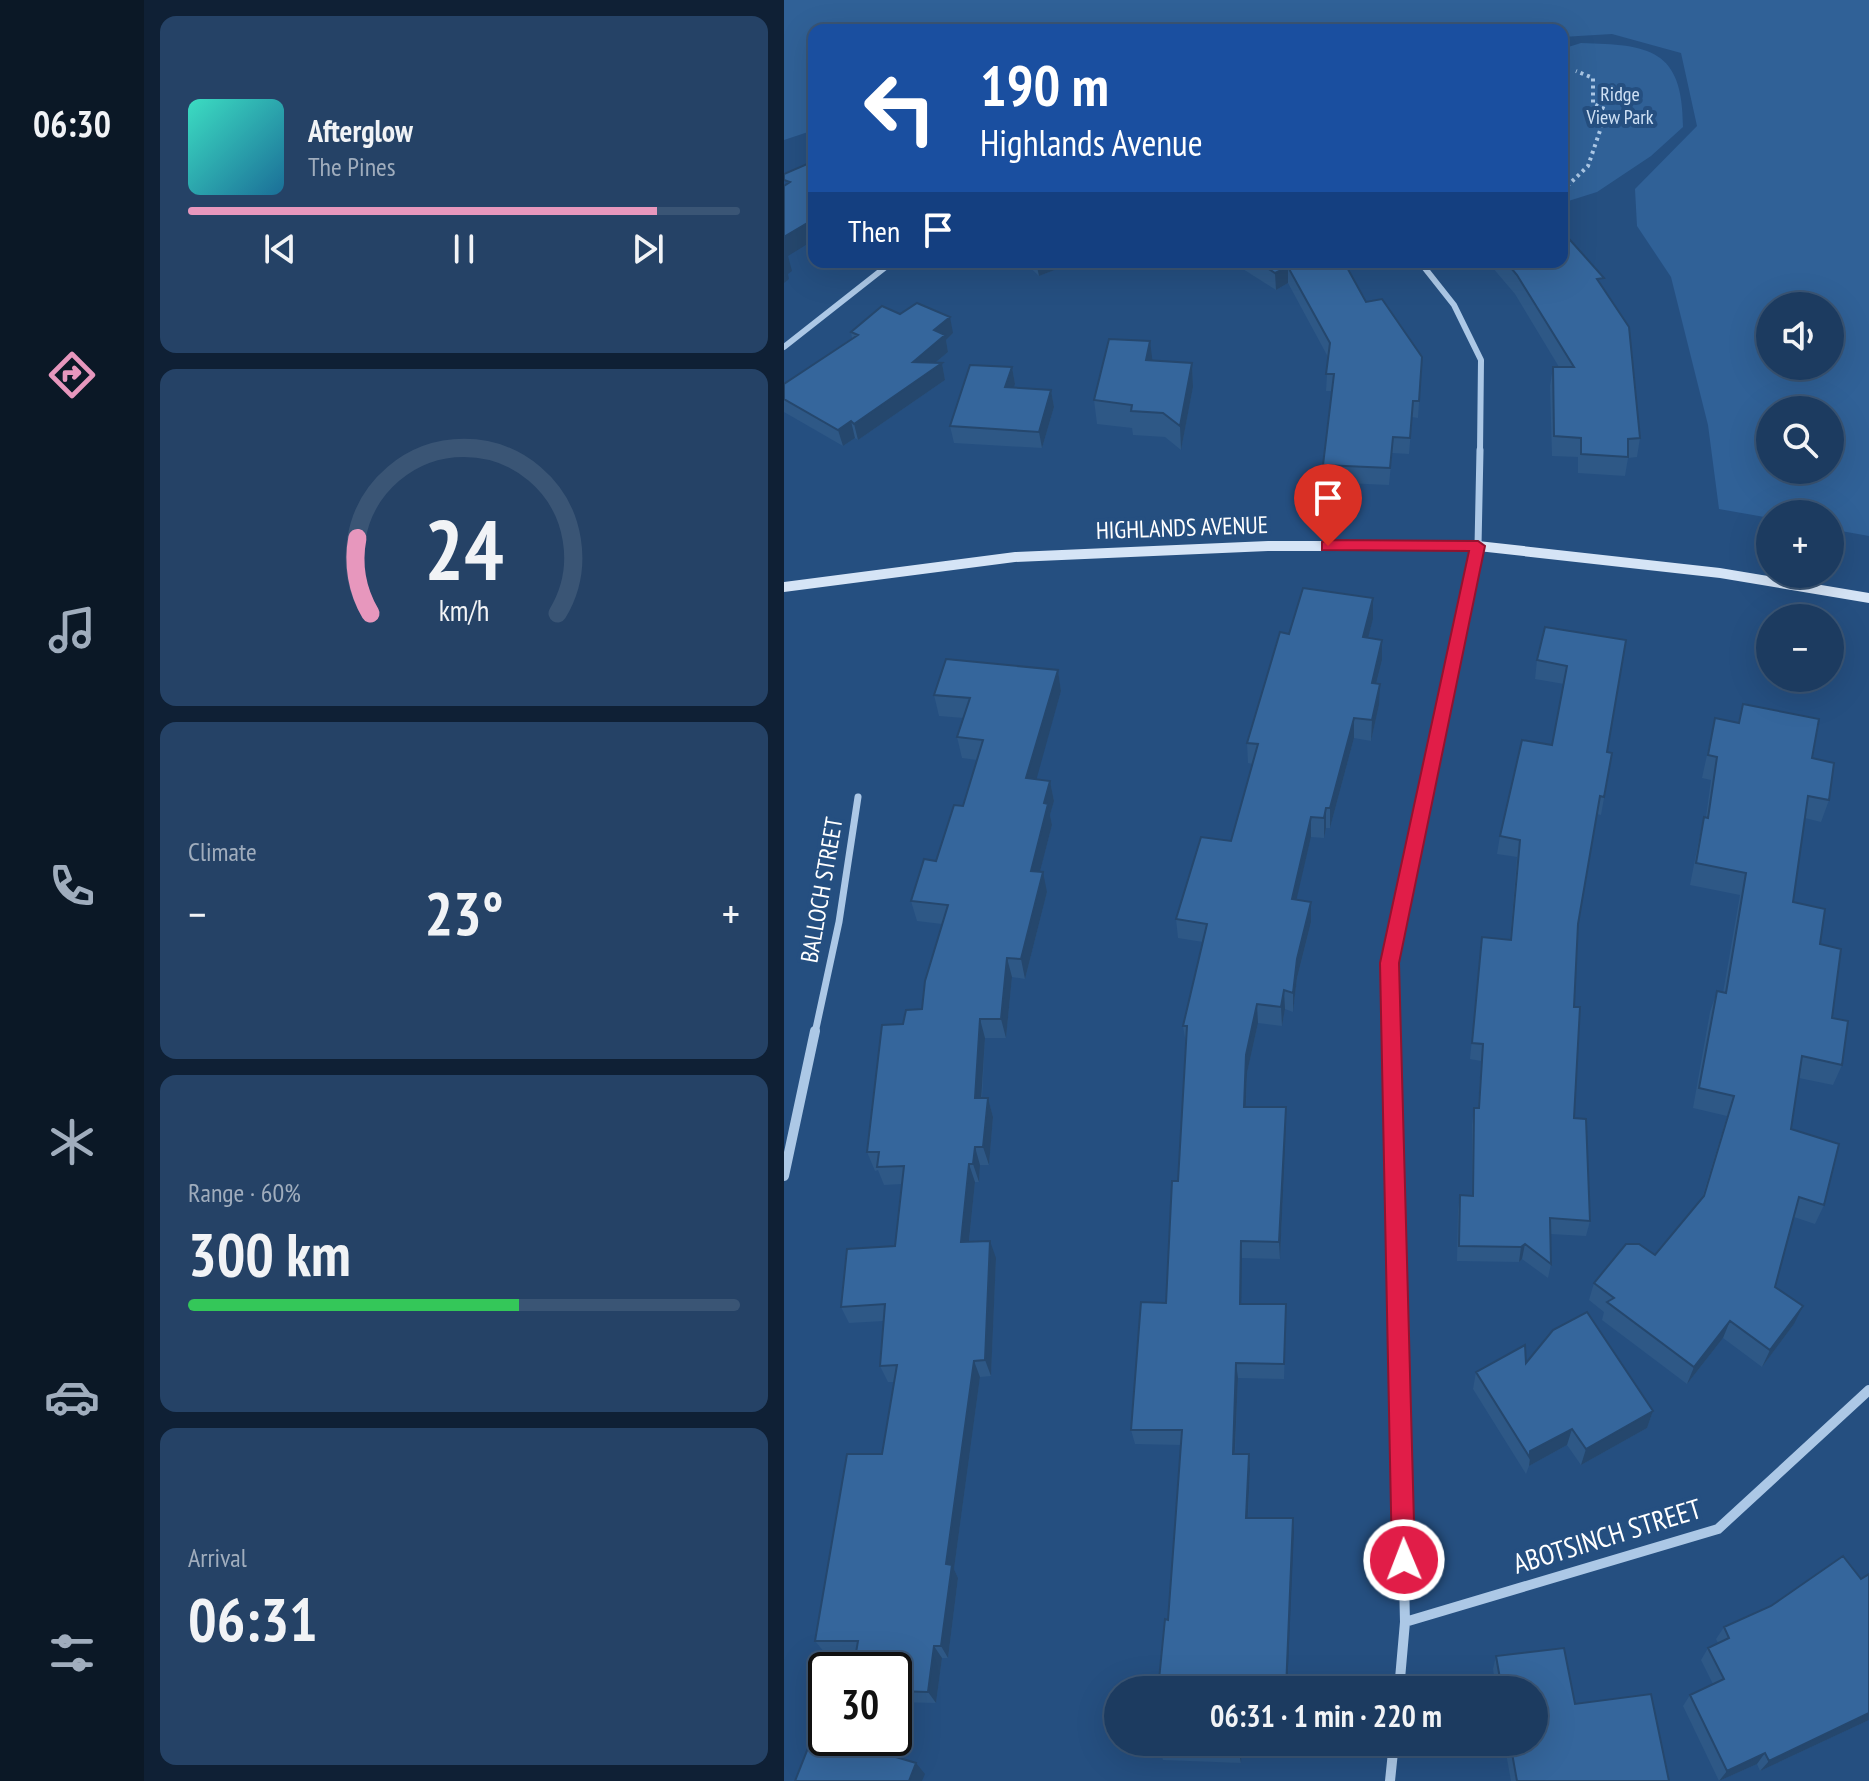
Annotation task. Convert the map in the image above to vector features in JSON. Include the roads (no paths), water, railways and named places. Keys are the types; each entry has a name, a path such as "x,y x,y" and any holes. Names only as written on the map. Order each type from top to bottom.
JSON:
{"main road":[{"name":"HIGHLANDS AVENUE","path":"784,587 1015,557 1268,546 1478,546 1732,575 1869,598"}],"street":[{"path":"784,347 884,268"},
{"path":"1400,1676 1405,1622 1389,963 1478,546 1481,360 1454,305 1425,268"},
{"name":"BALLOCH STREET","path":"784,1176 839,922 858,797"},
{"name":"ABOTSINCH STREET","path":"1405,1622 1718,1529 1869,1390"},
{"path":"1390,1781 1393,1756"}],"park label":[{"name":"Ridge View Park","path":"1620,106"}]}
